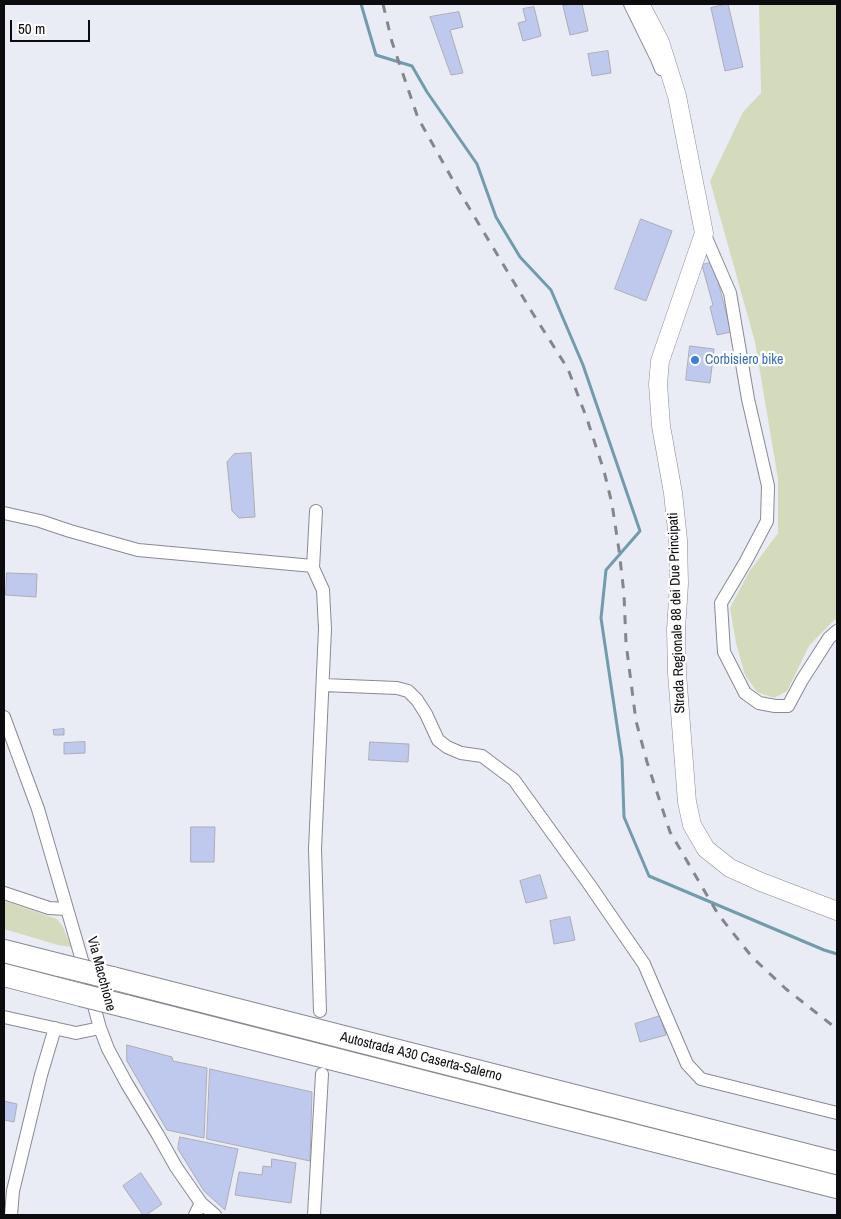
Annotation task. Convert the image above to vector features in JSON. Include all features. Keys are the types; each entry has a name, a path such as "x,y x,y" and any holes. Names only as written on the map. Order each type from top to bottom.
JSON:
{"highway":[{"name":"Autostrada A30 Caserta-Salerno","path":"4,952 837,1163"},
{"path":"4,975 81,995"},
{"path":"4,982 81,995"},
{"name":"Autostrada A30 Caserta-Salerno","path":"81,995 837,1188"}],"main road":[{"path":"640,4 660,42 677,96 704,233"},
{"name":"Strada Regionale 88 dei Due Principati","path":"704,233 660,361 658,384 661,426 673,493 678,540 676,629 683,761 688,810 692,825 706,849 730,868 837,911"}],"street":[{"path":"630,4 657,59 662,74"},
{"path":"704,233 730,293 748,399 768,486 768,521 721,603 724,652 745,693 759,702 775,706 788,706 829,638 837,631"},
{"path":"316,511 313,566 323,590 325,629 315,849 320,1011"},
{"path":"4,513 40,521 70,532 138,550 313,566"},
{"path":"322,685 397,688 408,691 417,700 426,714 438,740 447,747 461,753 482,756 514,780 644,964 687,1064 702,1079 837,1113"},
{"name":"Via Macchione","path":"4,717 38,809 100,1028 108,1048 176,1167 201,1203 215,1215"},
{"path":"4,893 49,908 67,909"},
{"path":"4,1017 76,1033 100,1028"},
{"path":"11,1215 13,1191 41,1075 55,1028"},
{"path":"314,1215 322,1074"},
{"path":"195,1215 201,1203"}],"green space":[{"path":"759,4 837,4 837,618 809,646 787,691 774,698 757,692 745,675 736,643 730,608 749,572 778,533 778,479 755,342 710,181 743,112 761,93"},
{"path":"4,901 57,919 63,927 71,947 4,929"}],"building":[{"path":"582,4 588,31 570,35 563,6"},
{"path":"728,4 743,67 725,71 711,8"},
{"path":"534,7 541,36 523,41 518,23 526,21 523,9"},
{"path":"459,12 463,27 450,30 463,73 451,75 430,17"},
{"path":"608,51 611,73 592,76 588,54"},
{"path":"641,219 672,231 646,301 615,289"},
{"path":"713,262 731,332 717,335 710,307 713,305 702,265"},
{"path":"690,346 714,349 710,383 686,380"},
{"path":"251,453 255,517 239,518 232,511 227,462 234,454"},
{"path":"7,573 37,574 36,597 6,595"},
{"path":"64,729 64,735 54,735 53,730"},
{"path":"85,742 85,753 64,754 64,743"},
{"path":"370,742 409,744 408,762 369,760"},
{"path":"191,827 215,827 214,862 191,862"},
{"path":"540,875 547,898 526,903 520,881"},
{"path":"570,917 575,940 554,944 550,921"},
{"path":"660,1016 666,1035 640,1042 635,1024"},
{"path":"127,1045 172,1057 173,1061 207,1068 204,1138 167,1130 127,1061"},
{"path":"210,1069 312,1092 310,1161 207,1139"},
{"path":"4,1101 17,1104 14,1122 4,1120"},
{"path":"180,1137 238,1149 225,1210 204,1191 178,1149"},
{"path":"272,1159 296,1163 291,1203 235,1195 239,1172 262,1175 263,1166 271,1167"},
{"path":"141,1173 162,1204 146,1215 143,1215 123,1186"}],"waterway":[{"path":"361,4 376,55 412,66 427,92 477,164 496,217 520,257 551,290 583,365 640,531 606,570 601,618 622,759 624,817 649,876 837,954"}],"railway":[{"path":"383,4 392,42 418,118 459,191 568,369 587,419 604,471 612,504 624,594 626,643 636,721 670,832 718,914 752,957 786,989 837,1029"}],"place":[{"name":"Corbisiero bike","path":"695,360"}]}
